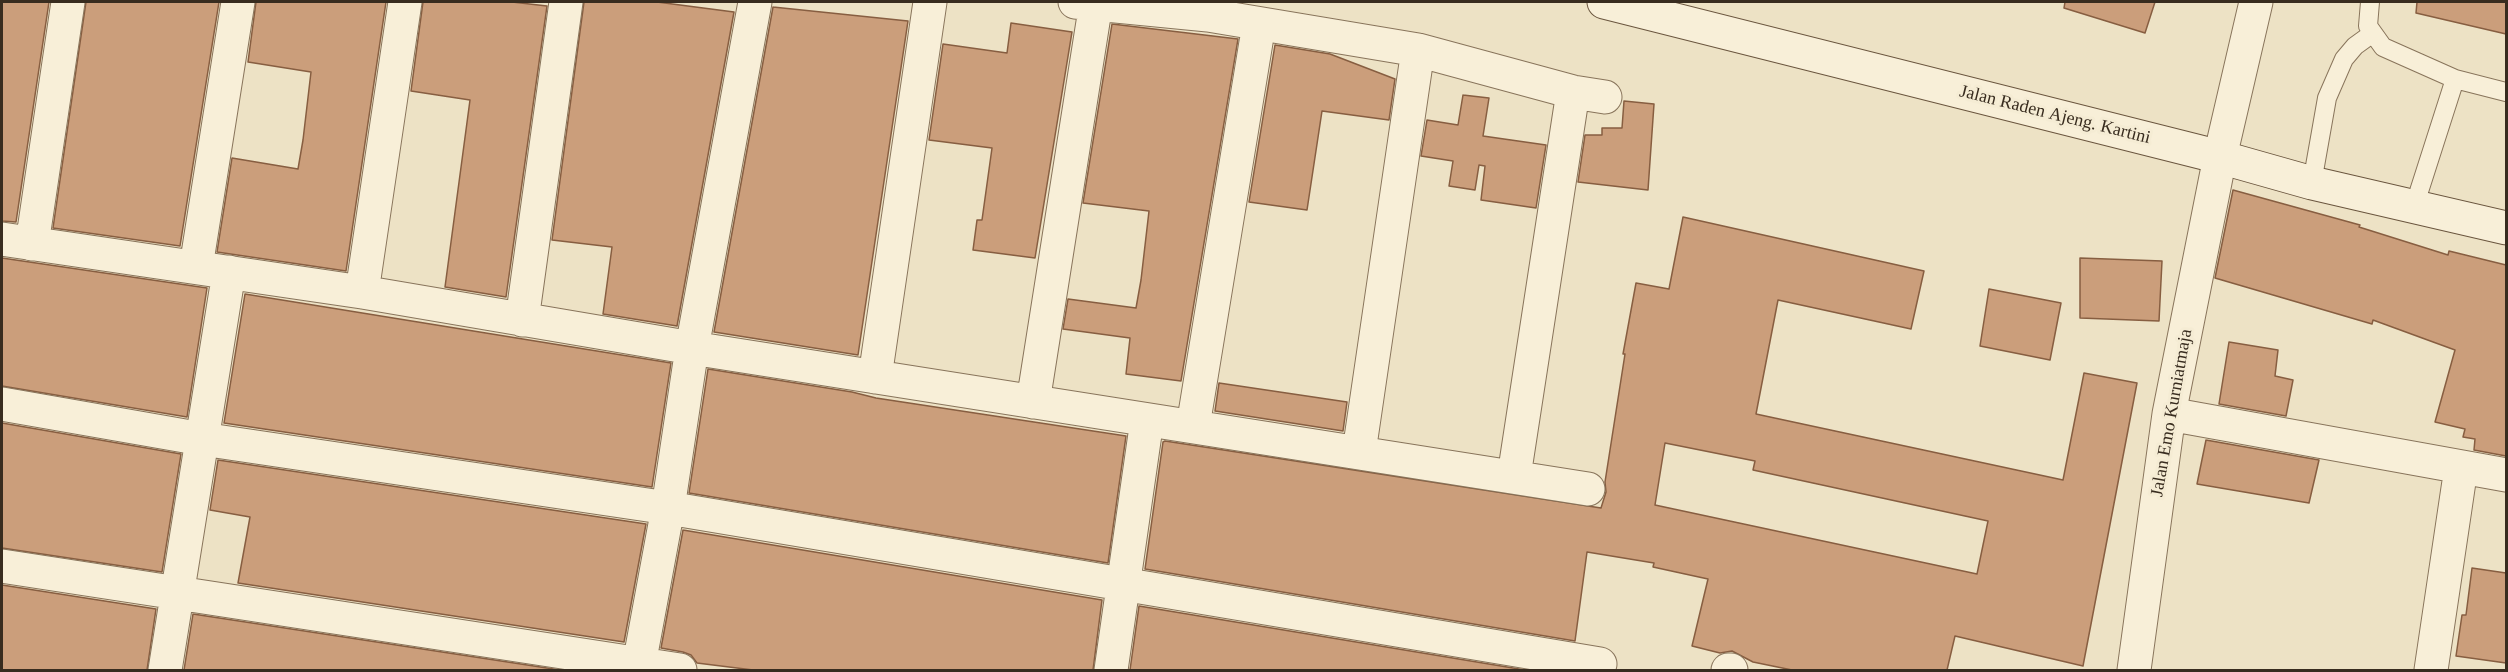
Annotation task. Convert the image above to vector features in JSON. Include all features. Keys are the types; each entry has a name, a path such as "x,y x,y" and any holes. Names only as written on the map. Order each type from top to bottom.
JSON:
{"street":[{"path":"68,2 17,241 362,292 692,348 1588,489"},
{"path":"196,267 238,2"},
{"path":"362,292 405,2"},
{"path":"522,320 566,2"},
{"path":"639,667 668,508 692,348 755,2"},
{"path":"875,377 930,2"},
{"path":"1033,402 1086,2 1208,15 1418,50 1573,92 1605,97"},
{"name":"Jalan Raden Ajeng. Kartini","path":"1604,2 1666,9 2312,183 2506,228"},
{"name":"Jalan Emo Kurniatmaja","path":"2134,670 2169,414 2220,157 2256,2"},
{"path":"1192,426 1259,24"},
{"path":"1359,452 1418,50"},
{"path":"1514,476 1573,92"},
{"path":"165,670 229,272"},
{"path":"2,404 202,439 668,508 1600,664"},
{"path":"2169,414 2506,475"},
{"path":"1111,670 1147,420"},
{"path":"2431,670 2461,468"},
{"path":"2,566 639,667 680,670"}],"lane":[{"path":"2370,2 2368,26 2383,47 2455,79 2506,92"},
{"path":"2312,183 2327,98 2344,59 2355,46 2373,33"},
{"path":"2414,207 2455,79"}],"building":[{"path":"2,2 49,2 16,222 2,221"},
{"path":"86,2 219,2 180,246 53,228"},
{"path":"256,2 386,2 346,271 217,252 232,158 298,169 303,140 311,72 248,62"},
{"path":"423,2 512,2 547,6 506,297 445,287 470,100 411,91"},
{"path":"584,2 657,2 734,12 677,326 603,314 612,247 552,240"},
{"path":"2065,2 2155,2 2145,33 2064,8"},
{"path":"2417,2 2506,2 2506,34 2416,13"},
{"path":"773,7 908,21 858,355 714,332"},
{"path":"1011,23 1072,32 1035,258 973,250 977,220 982,220 992,148 929,140 943,44 1007,53"},
{"path":"1112,24 1238,39 1181,381 1126,374 1130,338 1063,329 1068,299 1136,308 1141,280 1149,211 1083,203"},
{"path":"1275,45 1330,54 1395,79 1389,120 1322,111 1307,210 1249,202"},
{"path":"1463,95 1489,98 1483,136 1546,145 1536,208 1481,200 1485,166 1479,165 1475,190 1449,186 1453,161 1421,156 1427,120 1458,125"},
{"path":"1624,101 1654,104 1648,190 1578,182 1585,135 1602,135 1602,128 1622,128"},
{"path":"2233,190 2360,225 2359,227 2448,255 2449,251 2506,265 2506,456 2474,450 2475,439 2463,437 2465,429 2435,422 2455,350 2373,320 2372,324 2215,278"},
{"path":"1683,217 1924,271 1911,329 1778,300 1756,414 2063,480 2084,373 2137,383 2083,666 1955,636 1947,670 1792,670 1753,662 1732,651 1720,653 1692,646 1708,579 1653,567 1654,563 1587,552 1575,641 1145,569 1163,442 1165,441 1601,508 1606,492 1605,482 1625,354 1623,354 1636,283 1669,289","holes":["1665,443 1755,461 1753,470 1988,521 1977,574 1655,505"]},
{"path":"2,258 207,288 187,417 2,386"},
{"path":"2080,258 2162,261 2159,321 2080,318"},
{"path":"1989,289 2061,303 2050,360 1980,346"},
{"path":"245,294 671,363 652,487 224,423"},
{"path":"2229,342 2278,350 2275,376 2293,380 2286,416 2219,404"},
{"path":"708,369 852,392 876,398 1126,436 1108,563 689,493"},
{"path":"1219,383 1347,402 1343,431 1215,411"},
{"path":"2,423 181,454 162,572 2,548"},
{"path":"2206,440 2319,460 2309,503 2197,484"},
{"path":"218,460 646,524 624,642 238,583 250,517 210,510"},
{"path":"683,530 1102,600 1093,670 753,670 697,663 691,655 661,648"},
{"path":"2472,568 2506,573 2506,663 2456,656 2462,615 2466,615"},
{"path":"2,585 156,609 147,670 2,670"},
{"path":"1139,606 1525,670 1130,670"},
{"path":"193,614 560,670 184,670"}]}
